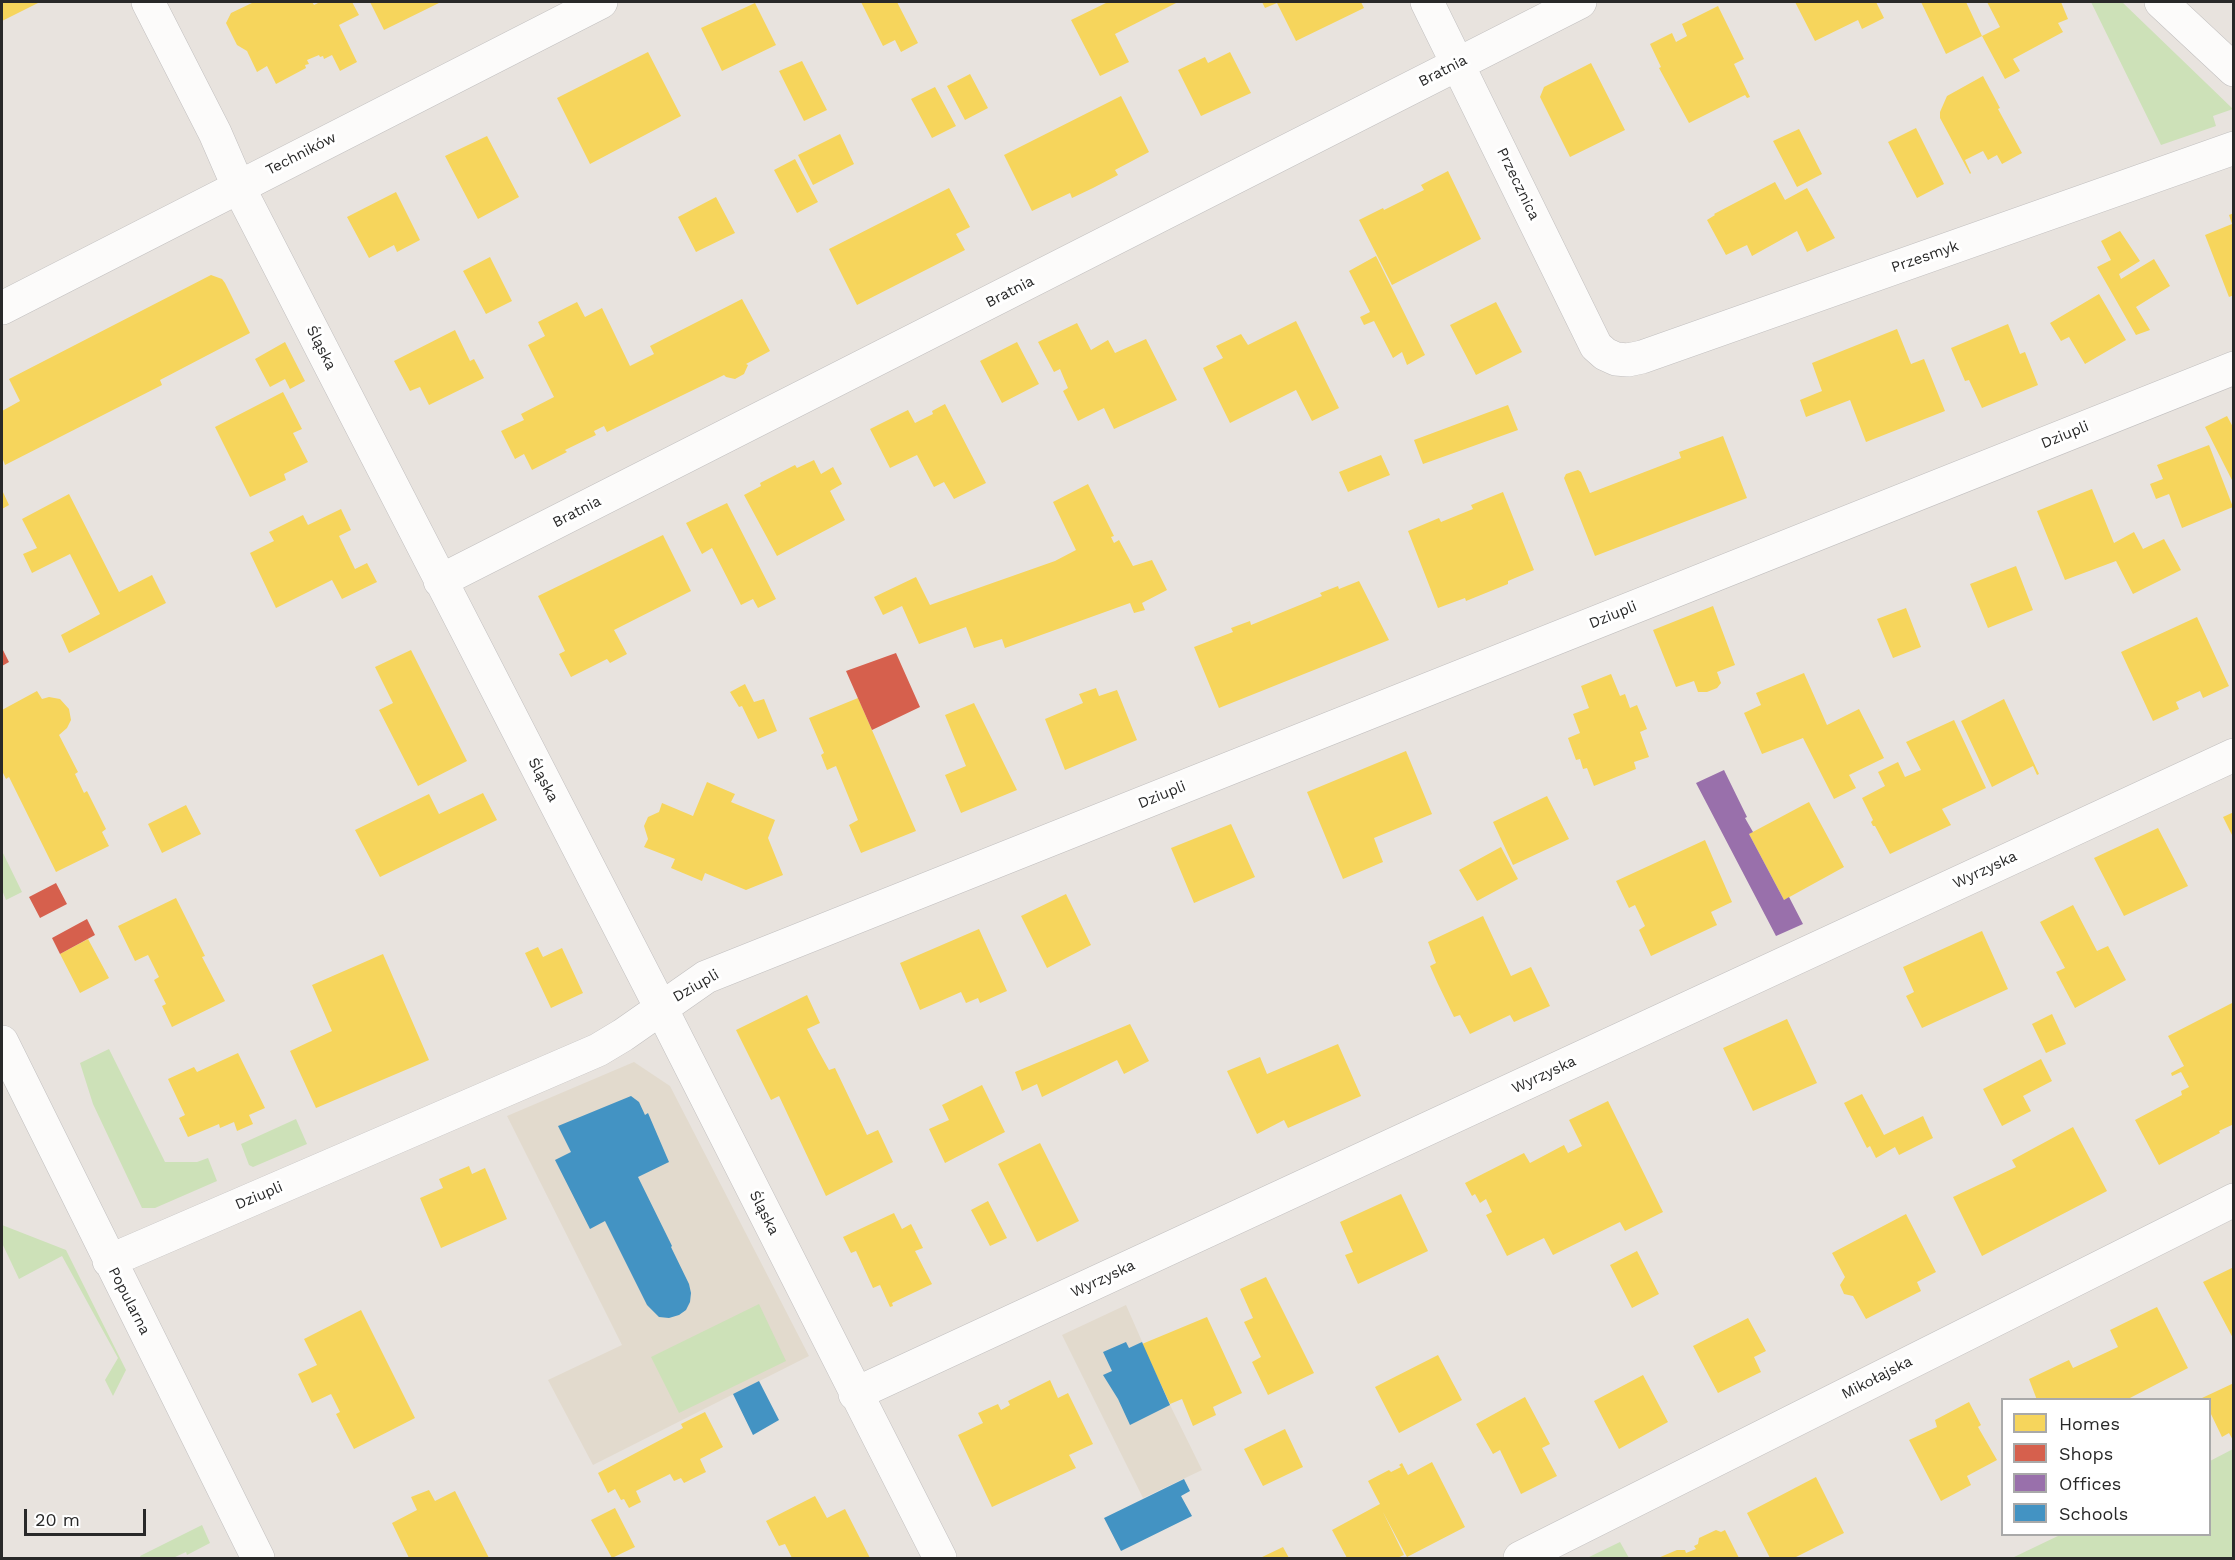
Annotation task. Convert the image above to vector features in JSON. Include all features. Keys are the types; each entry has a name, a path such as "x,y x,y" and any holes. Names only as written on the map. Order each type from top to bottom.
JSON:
{"street":[{"name":"Śląska","path":"148,2 238,186 661,1008 940,1558"},
{"name":"Techników","path":"2,308 601,2"},
{"name":"Przecznica","path":"1427,2 1459,63 1596,346 1605,354 1616,359"},
{"name":"Bratnia","path":"440,581 1580,2"},
{"path":"2161,2 2234,70"},
{"name":"Przesmyk","path":"1616,359 1628,360 1642,357 2234,148"},
{"name":"Dziupli","path":"109,1261 598,1050 706,977 2234,368"},
{"name":"Wyrzyska","path":"855,1394 2234,755"},
{"name":"Popularna","path":"2,1042 258,1558"},
{"name":"Mikołajska","path":"1520,1558 2234,1200"}],"shaded area":[{"path":"634,1062 670,1086 809,1356 593,1465 548,1380 622,1345 507,1116"},
{"path":"1126,1305 1170,1405 1202,1470 1143,1498 1062,1335"}],"green space":[{"path":"2091,2 2122,2 2233,109 2213,116 2216,126 2161,145"},
{"path":"2,851 22,892 6,900 2,890"},
{"path":"109,1049 165,1162 197,1162 208,1158 217,1181 155,1208 142,1208 93,1104 80,1063"},
{"path":"296,1119 307,1144 253,1167 249,1165 241,1144"},
{"path":"2,1225 66,1250 126,1370 113,1396 105,1380 118,1358 62,1256 19,1279 2,1243"},
{"path":"759,1304 786,1361 679,1413 651,1357"},
{"path":"2233,1449 2233,1558 2012,1558 2058,1536 2211,1536 2211,1460"},
{"path":"202,1525 210,1543 187,1555 186,1552 173,1558 141,1558 140,1556"},
{"path":"1620,1542 1629,1558 1587,1558"}],"building: Homes":[{"path":"2,2 40,2 2,21"},
{"path":"254,2 312,2 314,5 320,2 352,2 359,15 339,25 357,62 340,71 332,55 324,59 319,55 307,60 309,64 305,65 306,68 276,84 267,66 257,72 247,51 237,45 226,23 231,13"},
{"path":"370,2 441,2 384,30"},
{"path":"861,2 897,2 918,43 901,52 895,40 883,46"},
{"path":"1108,2 1178,2 1115,34 1129,62 1100,76 1071,20"},
{"path":"1262,2 1361,2 1364,8 1296,41 1277,3 1265,8"},
{"path":"1795,2 1876,2 1884,18 1862,29 1858,20 1815,41"},
{"path":"1921,2 1966,2 1982,36 1946,54"},
{"path":"1987,2 2061,2 2068,19 2058,23 2063,32 2013,59 2020,71 2005,79 1982,36 2000,27"},
{"path":"755,3 776,45 722,71 701,28"},
{"path":"1718,6 1744,59 1734,64 1750,97 1747,98 1745,95 1689,123 1659,68 1661,67 1650,44 1672,33 1676,42 1687,36 1682,24"},
{"path":"648,52 681,116 590,164 557,98"},
{"path":"1230,52 1251,93 1201,116 1178,70 1205,57 1208,63"},
{"path":"802,61 827,110 804,121 779,71"},
{"path":"1591,63 1625,130 1570,157 1540,97 1544,87"},
{"path":"970,74 988,108 965,120 947,86"},
{"path":"1983,76 2022,153 2002,164 1997,155 1988,160 1983,151 1965,160 1970,174 1940,118 1940,112 1947,96"},
{"path":"935,87 956,126 932,138 911,99"},
{"path":"1121,96 1149,152 1115,170 1118,175 1093,188 1072,198 1070,193 1032,211 1004,155"},
{"path":"1916,128 1944,184 1917,198 1888,142"},
{"path":"1799,129 1822,174 1797,187 1773,141"},
{"path":"840,134 854,164 813,185 798,155"},
{"path":"487,136 519,197 478,219 445,156"},
{"path":"795,159 818,202 797,213 774,170"},
{"path":"1448,171 1481,239 1392,285 1359,220 1424,190 1421,185"},
{"path":"1775,182 1785,200 1807,188 1835,238 1807,252 1797,231 1752,256 1747,245 1726,255 1707,220 1714,214"},
{"path":"949,188 970,227 956,234 965,250 857,305 829,249"},
{"path":"396,192 420,240 397,252 394,245 369,258 347,217"},
{"path":"716,197 735,233 696,252 678,217"},
{"path":"2234,213 2234,295 2229,297 2205,235 2232,224 2229,215"},
{"path":"2120,231 2140,261 2119,274 2121,279 2154,259 2170,286 2136,307 2150,330 2136,335 2097,267 2111,260 2101,241"},
{"path":"1376,256 1425,355 1407,365 1402,352 1393,358 1374,321 1364,325 1360,317 1370,312 1349,271"},
{"path":"490,257 512,301 486,314 463,271"},
{"path":"211,275 222,279 225,283 250,333 160,380 162,385 5,465 2,457 2,411 20,401 9,379"},
{"path":"2099,294 2126,340 2085,364 2069,337 2061,341 2050,323"},
{"path":"742,299 770,351 746,364 748,365 744,374 735,379 724,375 607,432 604,426 594,431 596,435 532,470 524,454 515,459 501,431 524,420 521,414 554,397 528,345 545,336 538,322 577,302 585,317 602,308 630,366 654,354 650,346"},
{"path":"1496,302 1522,352 1476,375 1450,325"},
{"path":"1296,321 1339,408 1312,421 1296,390 1230,423 1203,368 1223,358 1216,346 1241,334 1248,345"},
{"path":"1077,323 1091,350 1108,340 1115,353 1146,339 1177,400 1114,429 1104,408 1078,421 1063,391 1068,388 1060,369 1054,372 1038,342"},
{"path":"2008,324 2020,354 2025,352 2038,385 1982,408 1969,380 1965,381 1951,348"},
{"path":"1897,329 1911,364 1924,359 1945,411 1866,442 1850,400 1806,417 1800,400 1822,391 1812,363"},
{"path":"455,330 470,361 474,359 484,378 429,405 420,387 410,391 394,361"},
{"path":"285,342 305,381 290,389 285,379 270,387 255,359"},
{"path":"1017,342 1039,384 1002,403 980,361"},
{"path":"283,392 302,429 293,433 308,462 284,474 286,480 250,497 215,427"},
{"path":"945,404 986,483 954,499 944,482 934,487 917,455 890,468 870,429 908,410 915,423 933,414 932,411"},
{"path":"1508,405 1518,430 1423,464 1414,440"},
{"path":"2227,416 2234,429 2234,484 2205,427"},
{"path":"1723,436 1747,498 1595,556 1564,478 1566,474 1578,470 1581,472 1590,493 1681,458 1679,452"},
{"path":"2209,445 2233,507 2182,528 2169,494 2156,499 2150,484 2163,479 2157,465"},
{"path":"1381,455 1390,475 1348,492 1339,472"},
{"path":"814,460 821,474 833,467 842,484 830,491 845,520 777,556 744,495 761,486 760,483 795,465 797,468"},
{"path":"1088,484 1114,536 1111,537 1114,543 1119,540 1133,566 1152,560 1167,590 1142,603 1145,610 1134,613 1130,603 1005,648 1002,639 974,648 966,627 919,644 902,606 883,615 874,597 916,577 930,605 1055,561 1076,550 1053,502"},
{"path":"2092,489 2114,543 2134,532 2143,549 2164,539 2181,570 2133,594 2116,561 2065,580 2037,511"},
{"path":"2,490 9,505 2,509"},
{"path":"1503,492 1534,570 1508,581 1508,584 1466,601 1465,598 1438,608 1408,531 1439,518 1441,522 1473,509 1471,505"},
{"path":"69,494 119,592 152,575 166,603 69,653 61,635 100,614 70,554 32,573 23,554 37,548 22,519"},
{"path":"727,503 776,599 758,608 753,599 741,605 712,548 702,554 686,523"},
{"path":"341,509 351,530 339,536 355,569 367,563 377,582 342,599 332,580 276,608 250,553 274,541 269,532 303,515 308,525"},
{"path":"663,535 691,591 614,630 627,654 610,663 607,659 571,677 559,654 565,651 538,596"},
{"path":"2016,566 2033,610 1988,628 1970,584"},
{"path":"1359,581 1389,640 1219,708 1194,647 1233,632 1231,628 1250,621 1251,625 1322,596 1320,593"},
{"path":"1713,606 1735,665 1717,672 1721,683 1717,688 1707,692 1698,692 1694,681 1676,687 1653,630"},
{"path":"1906,608 1921,647 1893,658 1877,619"},
{"path":"2197,617 2229,686 2203,698 2200,691 2176,702 2179,709 2153,721 2121,652"},
{"path":"411,650 467,761 418,786 379,710 393,703 375,667"},
{"path":"1804,673 1827,725 1859,709 1884,758 1849,775 1856,788 1834,799 1803,738 1762,754 1744,713 1761,705 1756,693"},
{"path":"1611,674 1620,696 1625,694 1630,708 1637,705 1647,729 1640,732 1649,757 1634,762 1636,769 1594,786 1587,768 1583,769 1580,759 1576,760 1568,738 1580,733 1573,714 1589,708 1581,686"},
{"path":"745,684 754,702 764,699 777,731 758,739 742,706 739,707 730,692"},
{"path":"1096,688 1099,696 1117,690 1137,740 1065,770 1045,719 1083,703 1079,694"},
{"path":"37,691 42,699 49,697 60,699 69,709 71,720 67,728 59,735 78,772 75,774 84,793 87,791 106,829 102,832 109,846 56,872 9,777 6,779 2,771 2,710"},
{"path":"858,698 916,831 861,853 849,825 858,820 836,766 827,770 821,755 824,753 809,718"},
{"path":"2004,699 2039,774 2037,775 2033,766 1992,787 1961,721"},
{"path":"974,703 1017,790 961,813 945,775 966,766 945,715"},
{"path":"1954,720 1986,788 1942,809 1951,825 1890,854 1871,822 1873,820 1862,798 1885,786 1878,772 1898,762 1905,777 1921,770 1906,742"},
{"path":"1406,751 1432,814 1374,838 1383,862 1343,879 1307,792"},
{"path":"707,782 735,794 731,802 775,820 768,838 783,875 746,890 705,873 702,881 671,868 675,859 644,847 648,839 644,826 648,817 659,812 662,803 693,816"},
{"path":"483,793 497,820 380,877 355,830 429,794 439,814"},
{"path":"1547,796 1569,839 1513,865 1493,822"},
{"path":"1809,802 1844,867 1784,900 1749,834"},
{"path":"186,805 201,834 162,853 148,824"},
{"path":"2234,812 2234,839 2223,817"},
{"path":"1231,824 1255,877 1194,903 1171,848"},
{"path":"2158,828 2188,886 2124,916 2094,858"},
{"path":"1705,840 1732,902 1711,912 1717,925 1651,956 1639,930 1645,926 1635,905 1629,908 1616,881"},
{"path":"1501,847 1518,879 1477,901 1459,870"},
{"path":"1066,894 1091,945 1047,968 1021,916"},
{"path":"176,898 205,956 202,957 225,1001 172,1027 162,1006 166,1004 154,980 159,977 148,955 135,961 118,926"},
{"path":"2073,905 2097,951 2108,946 2126,980 2075,1008 2056,972 2065,968 2040,922"},
{"path":"1483,916 1511,976 1531,967 1550,1006 1514,1022 1510,1015 1470,1034 1460,1015 1454,1017 1438,984 1430,966 1436,963 1428,942"},
{"path":"979,929 1007,991 980,1003 978,998 966,1003 961,992 920,1010 900,963"},
{"path":"1982,931 2008,989 1922,1028 1906,996 1914,992 1903,967"},
{"path":"88,939 109,978 80,993 60,954"},
{"path":"538,947 543,957 562,948 583,993 551,1008 525,953"},
{"path":"383,954 429,1060 316,1108 290,1051 332,1031 312,985"},
{"path":"807,995 820,1023 807,1029 829,1070 835,1068 867,1135 878,1130 893,1162 826,1196 779,1096 771,1100 736,1030"},
{"path":"2234,1002 2234,1124 2159,1165 2135,1120 2182,1095 2181,1091 2189,1087 2181,1072 2172,1076 2171,1073 2184,1066 2168,1036"},
{"path":"2052,1014 2066,1044 2046,1053 2032,1024"},
{"path":"1787,1019 1817,1083 1753,1111 1723,1048"},
{"path":"1130,1024 1149,1061 1124,1074 1117,1060 1042,1097 1037,1084 1022,1091 1015,1072"},
{"path":"1338,1044 1361,1096 1288,1128 1284,1120 1257,1134 1227,1071 1260,1057 1267,1074"},
{"path":"238,1053 265,1108 249,1115 253,1124 237,1131 234,1122 220,1128 219,1124 188,1137 179,1118 185,1115 168,1079 194,1067 197,1072"},
{"path":"2041,1059 2052,1081 2023,1096 2031,1111 2002,1126 1983,1089"},
{"path":"982,1085 1005,1132 945,1163 929,1129 949,1120 942,1105"},
{"path":"1862,1094 1884,1135 1923,1116 1933,1138 1899,1155 1895,1147 1876,1158 1870,1146 1867,1148 1844,1103"},
{"path":"1608,1101 1663,1212 1625,1231 1620,1222 1553,1255 1544,1238 1507,1256 1486,1215 1492,1212 1486,1199 1480,1203 1475,1194 1472,1196 1465,1183 1524,1153 1530,1163 1564,1145 1568,1153 1582,1146 1569,1120"},
{"path":"2073,1127 2107,1191 1982,1256 1953,1197 2016,1167 2012,1160"},
{"path":"1040,1143 1079,1221 1037,1242 998,1164"},
{"path":"469,1166 472,1174 485,1168 507,1219 441,1248 420,1198 443,1188 439,1179"},
{"path":"1401,1194 1428,1251 1358,1284 1345,1255 1353,1252 1340,1222"},
{"path":"988,1201 1007,1238 990,1246 971,1210"},
{"path":"894,1213 902,1229 911,1224 923,1248 915,1251 932,1284 892,1303 893,1306 890,1307 880,1285 873,1288 856,1251 851,1253 843,1237"},
{"path":"1906,1214 1936,1272 1917,1282 1921,1291 1866,1319 1853,1296 1844,1294 1840,1285 1845,1277 1832,1253"},
{"path":"1637,1251 1659,1294 1632,1308 1610,1265"},
{"path":"2234,1267 2234,1340 2203,1282"},
{"path":"1266,1277 1314,1373 1268,1395 1252,1362 1261,1357 1244,1322 1253,1318 1240,1289"},
{"path":"2157,1307 2188,1368 2130,1398 2036,1398 2029,1379 2069,1360 2073,1368 2118,1347 2110,1330"},
{"path":"361,1310 415,1418 354,1449 336,1414 340,1412 331,1394 312,1403 298,1374 317,1365 304,1339"},
{"path":"1207,1317 1242,1393 1213,1407 1216,1415 1193,1426 1182,1399 1170,1404 1142,1344"},
{"path":"1748,1318 1766,1351 1754,1357 1761,1372 1718,1393 1693,1346"},
{"path":"1438,1355 1462,1400 1399,1433 1375,1387"},
{"path":"1643,1375 1668,1422 1619,1449 1594,1401"},
{"path":"1050,1380 1058,1398 1068,1393 1093,1444 1069,1455 1076,1468 992,1507 958,1435 983,1423 978,1413 998,1404 1001,1410 1010,1405 1008,1401"},
{"path":"2234,1383 2234,1442 2229,1433 2222,1437 2211,1414 2211,1398 2202,1398"},
{"path":"1525,1397 1550,1444 1542,1448 1557,1476 1521,1494 1500,1450 1493,1454 1476,1424"},
{"path":"1969,1402 1981,1425 1978,1427 1997,1460 1967,1476 1971,1485 1941,1501 1909,1440 1937,1427 1935,1420"},
{"path":"705,1412 723,1447 700,1459 706,1472 684,1483 681,1478 674,1481 670,1474 636,1491 641,1502 629,1508 615,1489 608,1493 598,1473 683,1428 681,1424"},
{"path":"1285,1429 1303,1467 1263,1486 1244,1449"},
{"path":"1432,1462 1465,1527 1407,1557 1383,1512 1404,1555 1397,1558 1347,1558 1332,1530 1380,1504 1368,1481 1389,1470 1391,1472 1401,1467 1399,1465 1402,1463 1408,1475"},
{"path":"1816,1477 1844,1533 1794,1558 1770,1558 1747,1513"},
{"path":"429,1490 435,1501 455,1491 489,1558 409,1558 392,1523 417,1510 411,1497"},
{"path":"815,1496 827,1518 845,1509 870,1558 792,1558 785,1544 779,1546 766,1521"},
{"path":"615,1508 635,1547 612,1558 591,1520"},
{"path":"1716,1530 1721,1532 1725,1530 1739,1558 1658,1558 1677,1550 1685,1550 1686,1553 1696,1549 1694,1546 1698,1544 1699,1538"},
{"path":"1283,1547 1289,1558 1260,1558"}],"building: Shops":[{"path":"2,648 9,662 2,666"},
{"path":"896,653 920,707 872,730 846,671"},
{"path":"56,883 67,904 40,918 29,897"},
{"path":"87,919 95,935 60,954 52,938"}],"building: Offices":[{"path":"1724,770 1753,832 1749,834 1784,900 1789,897 1803,924 1776,936 1696,783"}],"building: Schools":[{"path":"631,1096 639,1102 645,1115 648,1113 669,1162 638,1177 672,1246 691,1293 686,1310 669,1318 659,1317 647,1305 605,1221 590,1229 555,1160 571,1152 558,1126"},
{"path":"1126,1342 1129,1348 1142,1342 1170,1405 1130,1425 1103,1375 1112,1371 1103,1352"},
{"path":"759,1381 779,1420 753,1435 733,1394"},
{"path":"1184,1479 1190,1491 1181,1496 1192,1516 1121,1551 1104,1518"}]}
